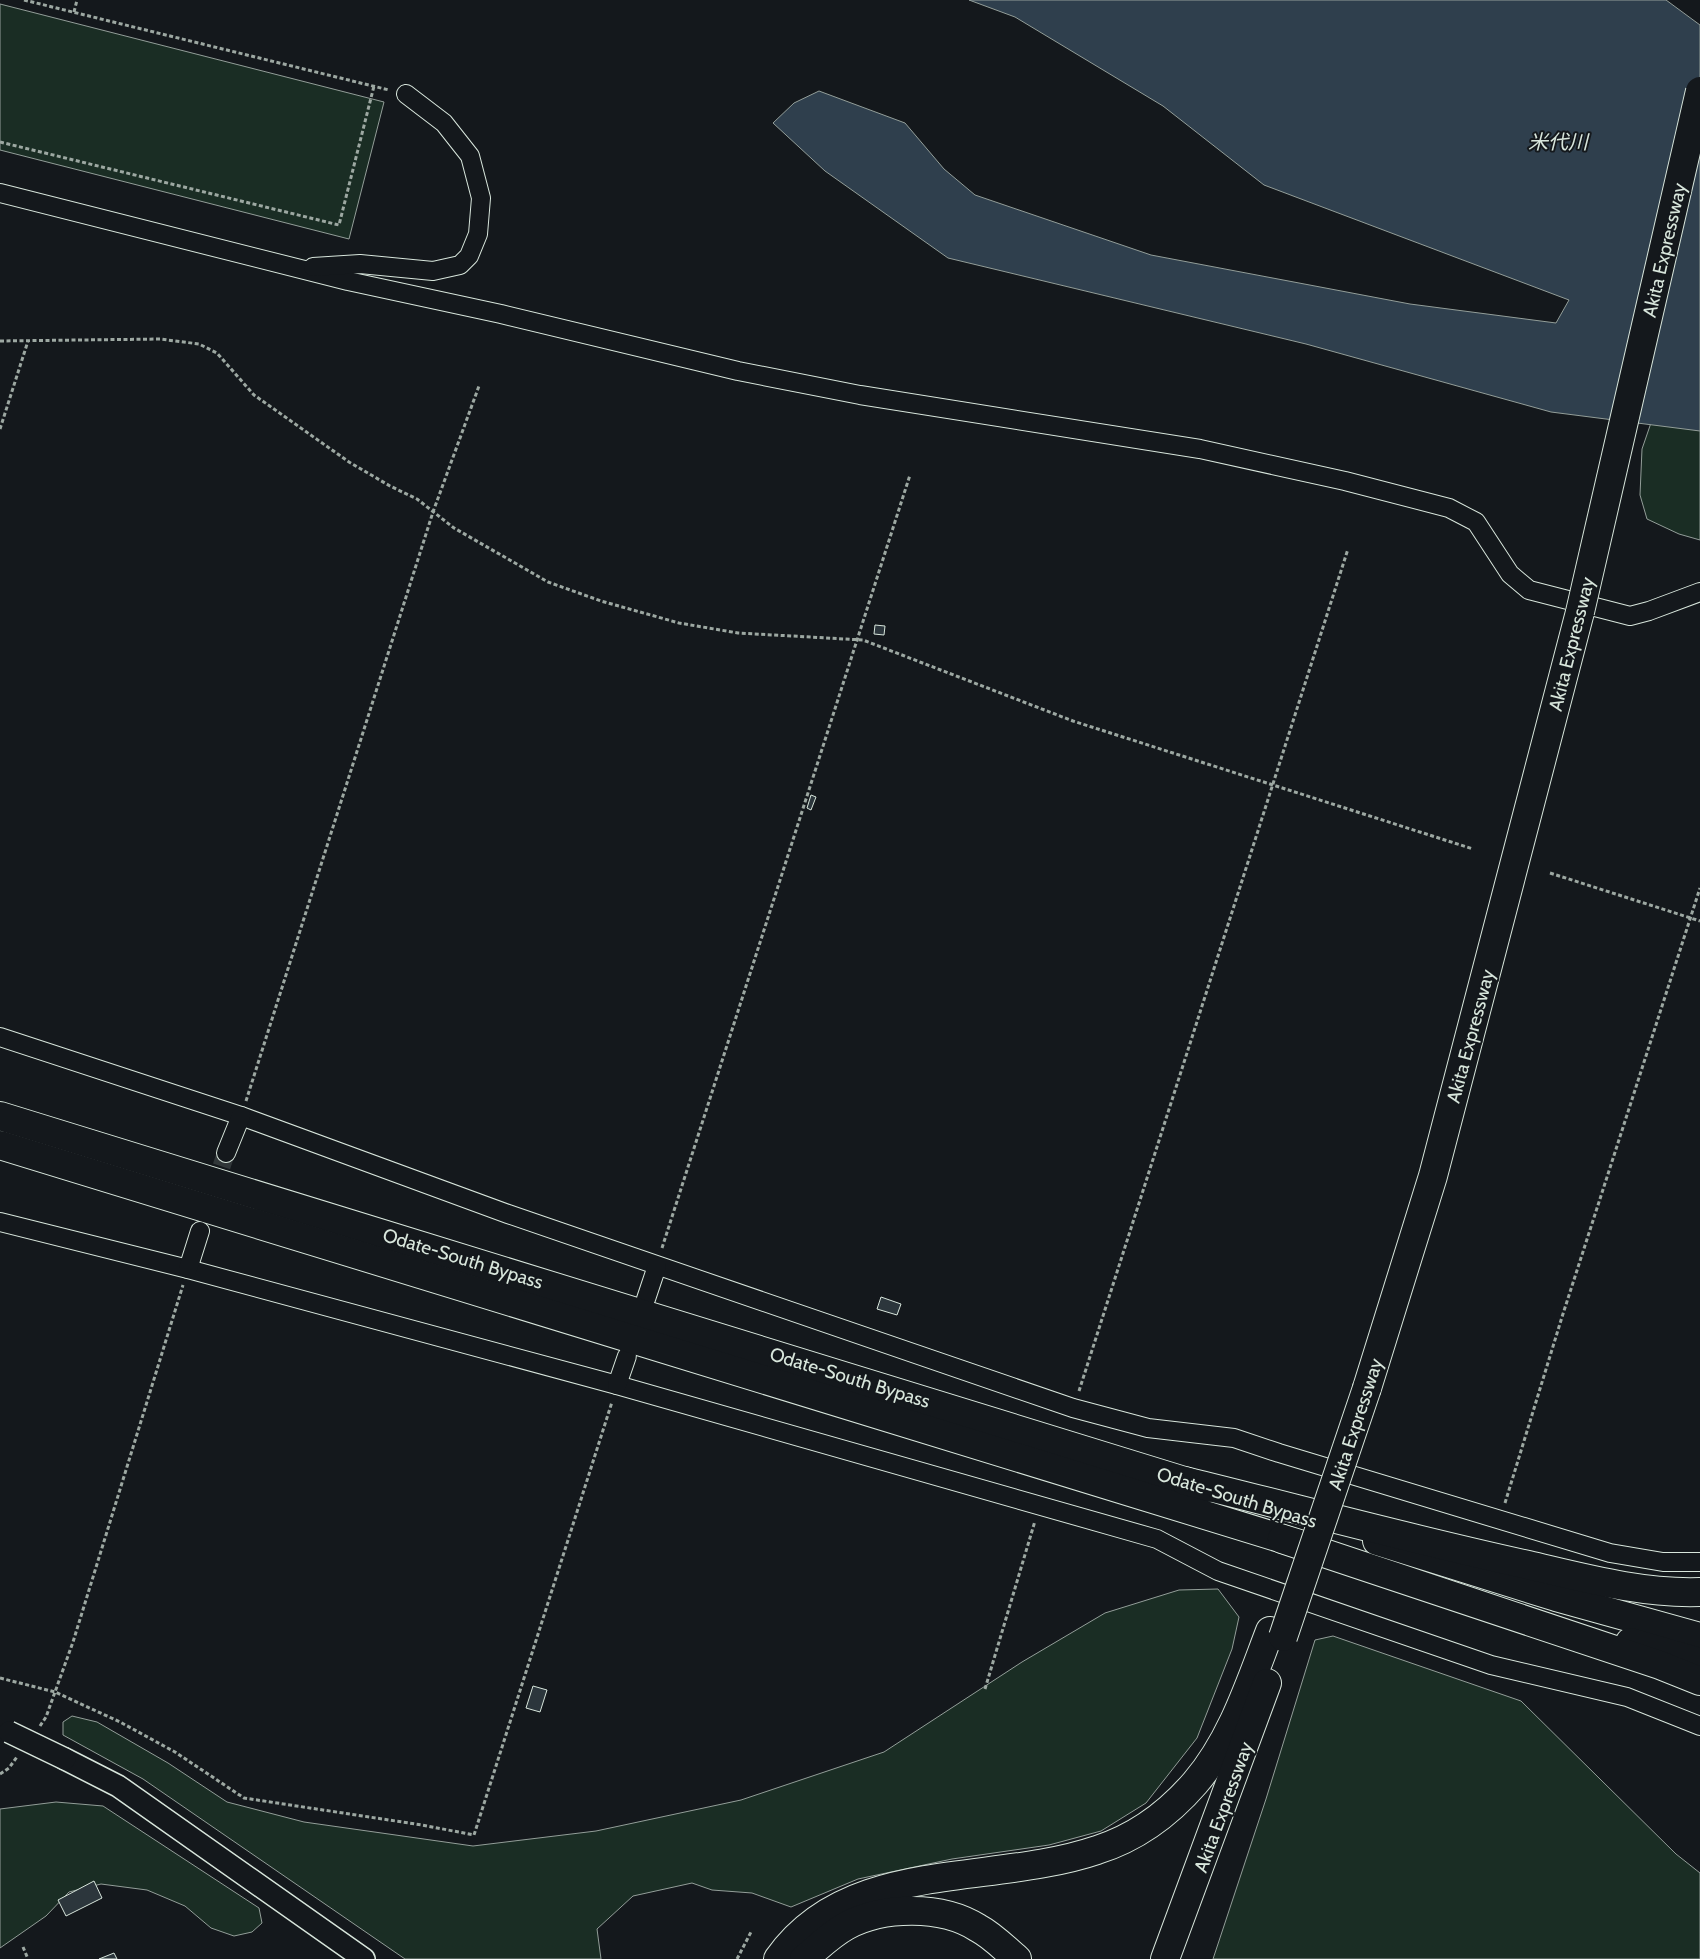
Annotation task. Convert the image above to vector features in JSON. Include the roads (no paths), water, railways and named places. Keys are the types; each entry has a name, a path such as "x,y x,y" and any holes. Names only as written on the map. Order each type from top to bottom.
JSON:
{"highway":[{"name":"Akita Expressway","path":"1165,1959 1258,1711 1276,1634 1367,1388 1433,1176 1580,612 1700,91"},
{"path":"0,1107 162,1165"},
{"name":"Odate-South Bypass","path":"0,1116 1556,1597 1700,1637"},
{"name":"Odate-South Bypass","path":"0,1145 1282,1539 1700,1662"},
{"path":"0,1153 155,1192"},
{"path":"1185,1481 1494,1558 1610,1583 1653,1589 1700,1592"},
{"path":"1282,1539 1651,1662 1700,1681"},
{"path":"778,1959 799,1933 818,1917 842,1903 868,1893 941,1878 1032,1866 1067,1859 1098,1850 1125,1839 1152,1823 1196,1782 1215,1757 1276,1634"},
{"path":"1186,1959 1258,1711"},
{"path":"804,1959 824,1940 846,1926 872,1916 899,1911 927,1912 952,1917 976,1926 997,1941 1016,1959"}],"street":[{"path":"297,268 360,264 433,271 460,265 469,256 478,234 481,198 470,156 444,123 406,94"},
{"path":"0,193 348,281 501,314 738,371 870,396 1200,449 1346,481 1450,508 1476,522 1510,574 1529,590 1630,616 1700,592"},
{"path":"0,1036 241,1116 508,1214 1073,1408 1148,1428 1234,1438 1610,1553 1663,1562 1700,1562"},
{"path":"226,1153 241,1116"},
{"path":"0,1222 188,1269 617,1385 1157,1539 1218,1571 1491,1665 1627,1697 1700,1726"},
{"path":"188,1269 200,1231"},
{"path":"646,1299 657,1266"},
{"path":"617,1385 627,1356"},
{"path":"4,1730 118,1786 364,1959"}],"water":[{"name":"米代川","path":"969,0 1666,0 1700,25 1700,431 1551,412 1306,344 948,258 825,171 773,123 794,103 819,91 905,123 944,169 975,195 1151,255 1410,304 1556,323 1569,300 1264,185 1163,106 1015,17"}],"tunnel":[{"path":"213,1192 226,1153"}]}
